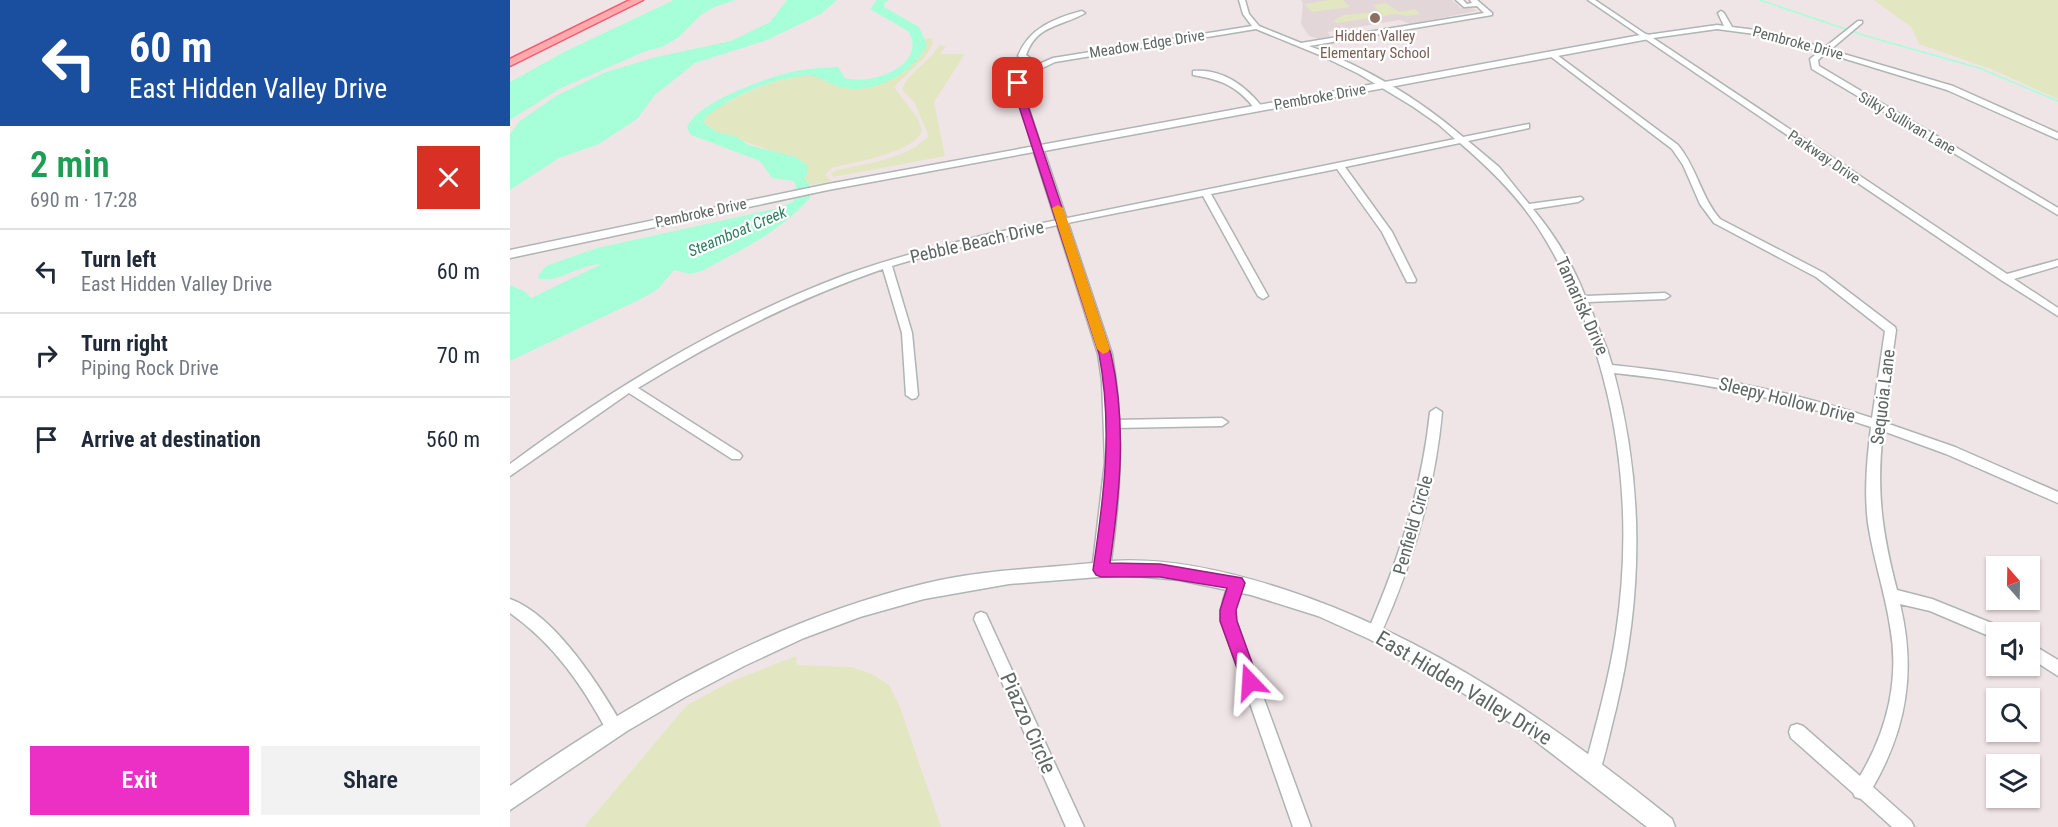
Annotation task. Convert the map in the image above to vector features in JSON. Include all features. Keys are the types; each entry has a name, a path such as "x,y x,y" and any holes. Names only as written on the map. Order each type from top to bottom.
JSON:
{"main road":[{"path":"510,54 624,0"},
{"path":"510,63 639,0"}],"street":[{"path":"1242,0 1246,15 1257,27"},
{"path":"1302,46 1490,14 1475,2 1466,6 1459,0"},
{"name":"Parkway Drive","path":"1591,0 2058,313"},
{"path":"1082,13 1053,22 1034,35 1022,56 1037,66 1021,78 1018,88 1105,354 1111,384 1114,481 1101,570"},
{"path":"1721,13 1729,28"},
{"path":"1826,50 1860,22"},
{"name":"Tamarisk Drive","path":"1257,27 1334,59 1384,85 1464,140 1527,207 1555,246 1583,299 1610,369 1626,449 1630,488 1630,557 1624,631 1612,696 1592,770"},
{"name":"Meadow Edge Drive","path":"1037,66 1062,58 1257,27"},
{"name":"Pembroke Drive","path":"510,254 828,187 1693,29 1729,28 1771,34 1826,50 1950,88 2058,136"},
{"name":"Silky Sullivan Lane","path":"1826,50 1813,61 1819,71 2058,212"},
{"name":"Sequoia Lane","path":"1553,54 1675,147 1688,163 1706,208 1717,221 1820,275 1891,330 1873,478 1873,506 1877,537 1898,627 1901,685 1888,743 1861,791"},
{"path":"1196,73 1214,74 1236,85 1259,108"},
{"name":"Pebble Beach Drive","path":"510,471 628,387 740,324 815,291 887,265 979,239 1526,126"},
{"path":"1339,165 1387,232 1411,280"},
{"path":"1206,193 1263,296"},
{"path":"1527,207 1578,199"},
{"name":"Pembroke Drive","path":"510,248 571,240"},
{"path":"2005,278 2058,263"},
{"path":"887,265 907,333 912,395"},
{"path":"1583,299 1665,296"},
{"name":"Sleepy Hollow Drive","path":"1610,369 1662,374 1745,387 1879,424 1978,461 2058,498"},
{"path":"628,387 736,456"},
{"name":"Penfield Circle","path":"1374,633 1395,587 1421,507 1430,468 1436,412"},
{"path":"1114,424 1222,422"},
{"name":"East Hidden Valley Drive","path":"510,799 614,727 694,680 748,653 843,616 896,599 988,579 1101,570 1160,571 1236,583 1308,604 1374,633 1483,694 1592,770 1664,827"},
{"path":"1236,583 1228,610 1228,621 1302,827"},
{"path":"1890,595 1932,605 1986,628"},
{"path":"510,605 548,634 574,661 595,692 614,727"},
{"name":"Piazzo Circle","path":"981,618 1075,827"},
{"path":"2040,657 2058,669"},
{"path":"1797,732 1861,791 1905,827"}],"shaded area":[{"name":"Hidden Valley Elementary School","path":"1301,0 1452,0 1461,8 1472,8 1477,11 1410,24 1400,20 1328,32 1330,37 1319,39 1309,36 1301,24 1303,3"},
{"path":"1343,0 1350,7 1312,12 1304,4"},
{"path":"1874,0 2058,0 2058,99 1993,70 1919,44 1911,27"},
{"path":"1386,3 1399,12 1415,9 1420,14 1407,16 1396,14 1337,23 1333,21 1344,15 1379,12 1374,5"},
{"path":"932,38 933,44 924,58 894,87 917,117 922,130 917,138 896,151 832,168 825,175 832,181 810,185 784,155 717,132 704,123 704,118 727,103 757,88 788,78 815,76 837,86 855,89 880,84 900,72 927,45 925,39"},
{"path":"939,45 946,46 940,54 965,54 934,102 945,156 834,177 831,174 834,171 897,156 929,136 914,102 902,90 909,77"},
{"path":"796,656 797,665 851,667 872,674 889,685 900,707 941,827 584,827 687,705 732,681"}],"water":[{"path":"674,0 736,0 714,7 701,15 678,38 662,47 646,51 561,88 510,120 510,82 566,51"},
{"path":"787,0 837,0 821,14 767,40 695,63 655,95 637,119 599,144 559,158 510,190 510,134 520,121 556,96 606,72 656,57 731,41 770,22"},
{"name":"Steamboat Creek","path":"877,0 889,0 884,3 884,7 919,27 927,45 912,66 901,74 876,86 849,89 812,76 780,80 739,96 705,118 704,123 717,132 737,137 748,145 796,157 808,166 804,178 810,185 810,198 798,211 772,231 702,271 690,274 674,270 658,289 643,298 510,361 510,285 526,292 531,298 602,264 547,280 539,279 538,276 546,266 597,248 774,209 793,202 796,188 794,181 772,178 760,161 691,135 687,128 693,118 718,100 753,84 784,74 806,69 838,67 845,78 857,80 870,79 895,70 911,53 912,43 908,31 870,9"}],"waterway":[{"path":"1760,0 1866,36 1979,68 2058,101"}],"slow traffic":[{"path":"1058,208 1103,349"}],"place":[{"name":"Hidden Valley Elementary School","path":"1375,18"}],"route":[{"path":"1018,83 1018,91 1105,354 1111,384 1114,413 1114,481 1101,570 1121,568 1160,571 1197,575 1236,583 1228,610 1228,621 1250,682"}]}
